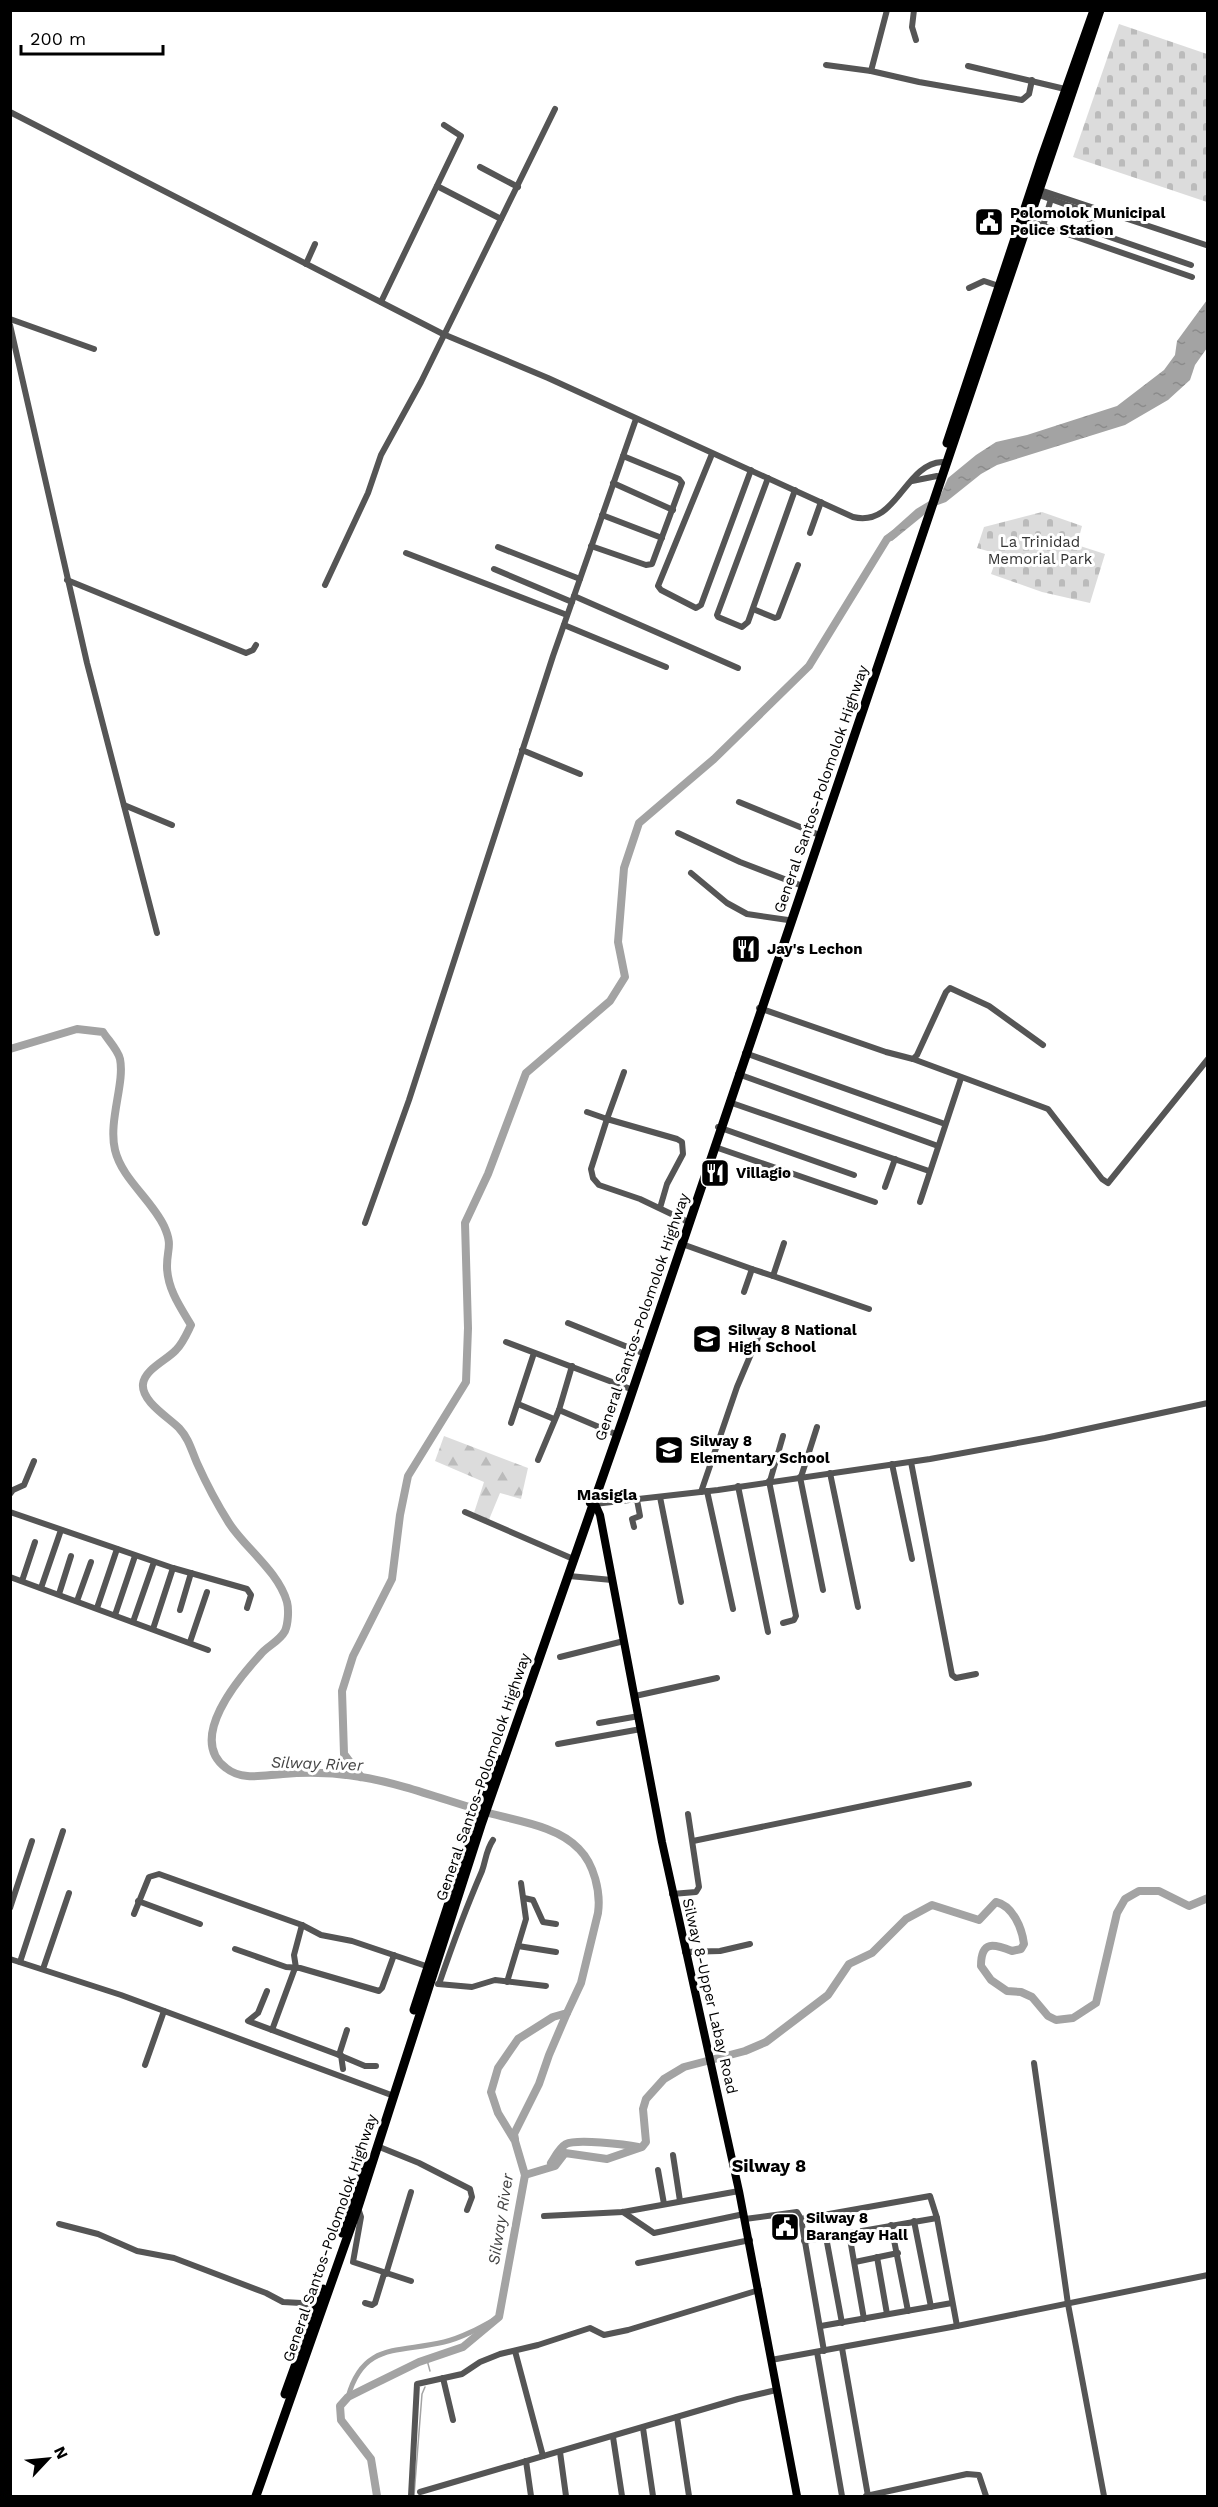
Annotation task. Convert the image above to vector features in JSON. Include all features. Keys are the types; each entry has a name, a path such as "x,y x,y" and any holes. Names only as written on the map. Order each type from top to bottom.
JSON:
{"highway":[{"path":"935,490 937,476 999,286 1093,10"},
{"path":"250,2496 392,2095 426,1966 592,1503 640,1352 720,1127 817,834 1040,193 1100,10"},
{"name":"General Santos-Polomolok Highway","path":"760,1009 923,525"},
{"name":"General Santos-Polomolok Highway","path":"489,1793 569,1576 720,1127"},
{"name":"General Santos-Polomolok Highway","path":"256,2496 358,2207 478,1824"}],"main road":[{"name":"Silway 8-Upper Labay Road","path":"592,1503 600,1515 672,1894 740,2191 797,2496"}],"street":[{"path":"871,71 887,10"},
{"path":"915,10 912,27 915,40"},
{"path":"826,66 871,71 1022,100 1029,94 1032,80"},
{"path":"968,66 1065,89"},
{"path":"325,585 368,493 381,455 421,382 555,109"},
{"path":"10,112 443,334 548,378 853,517 870,517 891,506 925,467 942,462"},
{"path":"381,302 461,136 444,125"},
{"path":"480,167 518,186"},
{"path":"437,186 501,219"},
{"path":"1040,193 1076,208 1101,234 1191,265"},
{"path":"1040,193 1206,245"},
{"path":"1043,226 1051,199"},
{"path":"1030,221 1192,278"},
{"path":"306,264 315,244"},
{"path":"969,288 982,282 999,286"},
{"path":"10,319 93,349"},
{"path":"10,325 13,353 67,580 157,933"},
{"path":"364,1223 409,1100 567,615 636,419"},
{"path":"712,454 658,586 661,590 696,608 701,605 751,470"},
{"path":"591,546 648,565 653,563 682,483 681,480 623,456"},
{"path":"911,481 937,476"},
{"path":"768,478 717,616 744,627 753,609 795,490"},
{"path":"613,483 672,510"},
{"path":"810,533 821,502"},
{"path":"602,515 662,538"},
{"path":"498,547 580,579"},
{"path":"406,553 567,615"},
{"path":"753,609 775,618 778,617 798,566"},
{"path":"494,568 738,668"},
{"path":"67,580 246,653 253,651 256,645"},
{"path":"564,624 666,667"},
{"path":"522,750 580,774"},
{"path":"739,802 817,834"},
{"path":"124,805 172,825"},
{"path":"678,833 800,885"},
{"path":"692,873 727,903 747,914 788,920"},
{"path":"913,1059 950,988 989,1006 1043,1045"},
{"path":"760,1009 913,1059 1051,1111 1102,1179 1108,1183 1208,1059"},
{"path":"745,1053 945,1124"},
{"path":"624,1072 591,1169 593,1178 599,1185 660,1208 686,1221"},
{"path":"738,1074 938,1146"},
{"path":"920,1202 961,1078"},
{"path":"728,1101 929,1171"},
{"path":"587,1112 682,1142 682,1154 667,1185 660,1208"},
{"path":"720,1127 854,1175"},
{"path":"715,1147 875,1202"},
{"path":"885,1187 895,1159"},
{"path":"773,1276 784,1243"},
{"path":"682,1244 869,1309"},
{"path":"744,1292 752,1269"},
{"path":"568,1323 640,1352"},
{"path":"733,1609 704,1492 737,1387 759,1335"},
{"path":"506,1342 628,1388"},
{"path":"511,1423 534,1353"},
{"path":"538,1460 559,1410 572,1366"},
{"path":"592,1503 704,1492 910,1462 1045,1438 1208,1403"},
{"path":"518,1404 554,1419"},
{"path":"559,1410 613,1433"},
{"path":"817,1427 800,1477 823,1590"},
{"path":"783,1436 769,1481 796,1616 794,1620 783,1623"},
{"path":"10,1494 24,1485 34,1461"},
{"path":"910,1462 952,1675 956,1678 976,1674"},
{"path":"892,1464 912,1559"},
{"path":"830,1473 858,1607"},
{"path":"738,1486 768,1632"},
{"path":"660,1497 681,1602"},
{"path":"633,1527 632,1519 640,1516 638,1500"},
{"path":"10,1512 135,1556 247,1589 251,1595 247,1608"},
{"path":"465,1512 571,1558"},
{"path":"41,1588 61,1530"},
{"path":"22,1581 35,1542"},
{"path":"97,1608 117,1549"},
{"path":"59,1594 71,1556"},
{"path":"115,1615 135,1556"},
{"path":"77,1601 92,1562"},
{"path":"133,1622 154,1562"},
{"path":"153,1629 173,1568"},
{"path":"180,1610 191,1573"},
{"path":"569,1576 612,1580"},
{"path":"10,1577 208,1650"},
{"path":"190,1642 207,1592"},
{"path":"560,1657 624,1641"},
{"path":"635,1696 717,1678"},
{"path":"599,1723 639,1716"},
{"path":"558,1744 641,1730"},
{"path":"693,1841 969,1784"},
{"path":"672,1894 696,1892 699,1887 688,1814"},
{"path":"20,1962 63,1831"},
{"path":"440,1984 456,1935 483,1868 486,1853 493,1840"},
{"path":"10,1908 32,1841"},
{"path":"134,1914 149,1876 159,1874 302,1925 321,1935 345,1939 426,1966"},
{"path":"507,1982 526,1919 521,1883"},
{"path":"43,1969 69,1893"},
{"path":"524,1898 533,1899 538,1916 543,1922 556,1924"},
{"path":"138,1901 200,1923"},
{"path":"272,2030 296,1968 294,1955 302,1925"},
{"path":"685,1952 720,1951 750,1944"},
{"path":"518,1946 555,1952"},
{"path":"235,1949 272,1963 379,1991 394,1955"},
{"path":"10,1959 164,2011 392,2095"},
{"path":"429,1982 472,1988 495,1980 546,1986"},
{"path":"267,1991 256,2016 246,2020 365,2066 376,2066"},
{"path":"145,2065 164,2011"},
{"path":"344,2069 340,2055 347,2030"},
{"path":"1035,2063 1068,2304 1104,2496"},
{"path":"377,2146 419,2163 470,2189 472,2197 467,2210"},
{"path":"673,2155 680,2201"},
{"path":"658,2169 664,2204"},
{"path":"544,2216 623,2211 740,2191"},
{"path":"365,2304 375,2303 411,2192"},
{"path":"801,2219 929,2196 933,2199 957,2326"},
{"path":"358,2207 361,2221 353,2262 411,2281"},
{"path":"623,2211 654,2233 745,2217 796,2211 801,2219 821,2326 820,2351 842,2496"},
{"path":"804,2241 937,2218"},
{"path":"914,2221 931,2307"},
{"path":"59,2224 98,2234 137,2251 174,2258 266,2293 283,2302 301,2303 315,2308"},
{"path":"891,2225 908,2311"},
{"path":"849,2233 864,2319"},
{"path":"826,2237 842,2323"},
{"path":"638,2263 750,2240"},
{"path":"855,2262 898,2253"},
{"path":"877,2257 886,2314"},
{"path":"771,2360 957,2326 1208,2275"},
{"path":"411,2496 416,2387 423,2382 462,2374 487,2359 590,2328 604,2336 759,2290"},
{"path":"821,2326 952,2304"},
{"path":"842,2348 867,2496 967,2474 979,2475 986,2496"},
{"path":"515,2351 543,2456"},
{"path":"443,2378 453,2420"},
{"path":"420,2492 776,2390"},
{"path":"677,2417 688,2496"},
{"path":"643,2428 653,2496"},
{"path":"613,2437 622,2496"},
{"path":"560,2452 566,2496"},
{"path":"526,2461 531,2496"}],"green space":[{"path":"1119,24 1207,54 1207,202 1073,157"},
{"name":"La Trinidad Memorial Park","path":"1042,512 1082,526 1077,545 1105,554 1090,603 1042,592 991,574 998,554 977,548 984,527"},
{"path":"444,1436 528,1468 521,1499 500,1493 488,1522 473,1516 484,1482 435,1461"}],"water":[{"path":"1207,300 1207,348 1195,365 1190,380 1168,400 1125,425 997,465 981,474 946,502 935,506 892,541 887,539 888,534 916,509 941,494 948,478 996,442 1027,435 1117,406 1164,370 1175,355 1177,341"}],"waterway":[{"path":"361,1777 344,1754 342,1691 353,1656 392,1579 400,1515 408,1476 466,1382 468,1328 465,1223 488,1174 526,1073 610,1001 625,977 618,942 624,868 639,823 714,759 809,666 887,539 894,534"},
{"name":"Silway River","path":"10,1049 77,1029 103,1032 117,1052 121,1069 113,1139 115,1150 130,1180 164,1226 169,1243 167,1266 169,1282 191,1325 185,1338 172,1354 148,1374 143,1384 144,1390 156,1408 185,1436 225,1516 269,1570 283,1591 287,1602 288,1617 285,1631 240,1679 220,1710 214,1726 212,1741 215,1756 226,1768 239,1775 312,1773 361,1777 409,1788 489,1813 537,1825 560,1835 579,1849 589,1862 595,1879 598,1913 581,1983 567,2013 553,2017 518,2039 498,2068 491,2092 498,2113 515,2141 525,2175 499,2317 463,2347 419,2362 348,2397 340,2406 341,2420 371,2459 377,2496"},
{"path":"525,2175 555,2166 565,2153 607,2159 642,2147 646,2142 643,2109 646,2099 664,2079 684,2067 745,2051 766,2042 828,1995 849,1964 872,1953 906,1919 932,1905 979,1920 996,1902 1007,1908 1019,1925 1024,1944 1021,1949 1012,1951 994,1946 986,1948 983,1952 981,1966 991,1980 1007,1991 1021,1992 1032,1997 1048,2016 1056,2020 1073,2018 1096,2003 1117,1913 1125,1899 1139,1891 1159,1891 1189,1906 1208,1898"},
{"path":"515,2139 514,2134 539,2084 567,2013"},
{"path":"551,2163 561,2148 571,2143 601,2142 638,2147"},
{"path":"348,2397 355,2379 373,2358 384,2353 451,2340 499,2317"},
{"path":"427,2360 430,2371"},
{"path":"414,2496 422,2394 425,2387"}],"place":[{"name":"Polomolok Municipal Police Station","path":"989,222"},
{"name":"Jay's Lechon","path":"746,949"},
{"name":"Villagio","path":"715,1173"},
{"name":"Silway 8 National High School","path":"707,1339"},
{"name":"Silway 8 Elementary School","path":"669,1450"},
{"name":"Silway 8 Barangay Hall","path":"785,2227"}],"district":[{"name":"Masigla","path":"607,1494"},
{"name":"Silway 8","path":"769,2166"}]}
